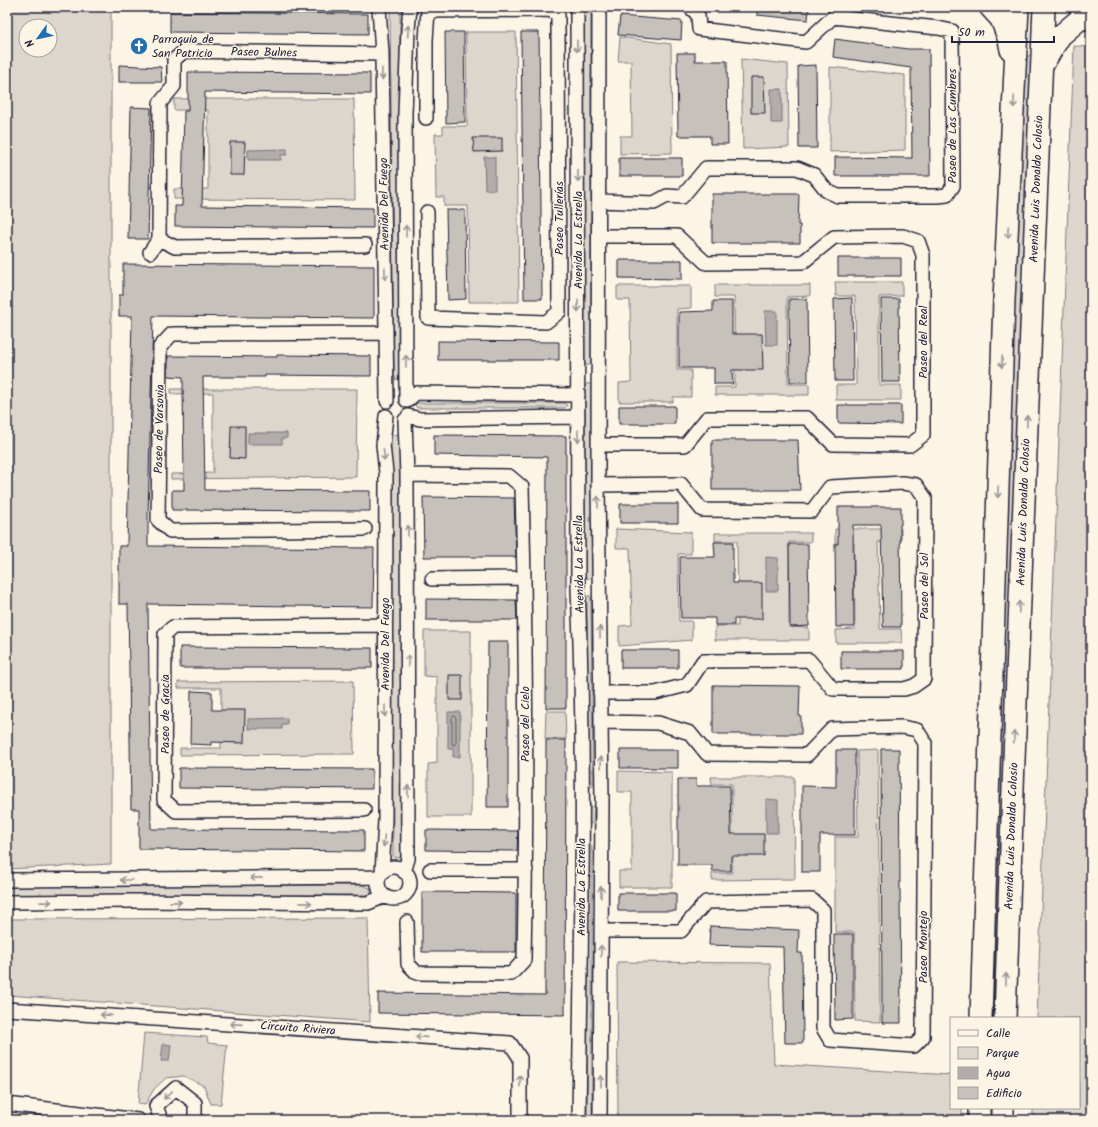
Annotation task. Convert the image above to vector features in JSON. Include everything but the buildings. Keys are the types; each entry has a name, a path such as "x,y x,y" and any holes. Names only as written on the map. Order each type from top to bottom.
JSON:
{"main road":[{"path":"990,7 1001,19 1009,40 1015,70"},
{"name":"Avenida Luis Donaldo Colosio","path":"981,1017 1004,300 1018,7"},
{"name":"Avenida Luis Donaldo Colosio","path":"1005,1017 1016,674 1044,7"},
{"path":"1042,66 1060,36 1081,18 1091,19"},
{"path":"979,1109 979,1120"},
{"path":"1003,1109 1003,1120"}],"street":[{"name":"Avenida Del Fuego","path":"379,7 377,54 380,333 388,401"},
{"name":"Avenida La Estrella","path":"577,7 579,373 578,589 582,678 579,1120"},
{"name":"Avenida La Estrella","path":"599,7 605,201 598,445 602,799 600,1120"},
{"name":"Paseo de Las Cumbres","path":"605,201 654,202 667,196 682,197 706,168 797,168 814,175 827,191 838,196 938,196 947,195 953,186 952,31 938,28 833,17 806,42 699,29 698,15 690,7"},
{"name":"Avenida Del Fuego","path":"406,401 406,113 408,30 417,10"},
{"path":"417,10 426,40 426,118"},
{"name":"Paseo Tullerías","path":"417,10 550,10 558,15 559,312 546,322 428,318 427,212"},
{"name":"Paseo Bulnes","path":"159,239 160,103 174,86 174,60 184,51 377,54"},
{"name":"Paseo del Real","path":"598,445 685,445 707,418 807,418 833,444 910,445 923,435 923,255 918,241 903,236 834,237 803,262 706,262 677,236 605,236"},
{"path":"150,252 159,239 175,246 365,245"},
{"name":"Paseo de Varsovia","path":"365,529 170,531 158,520 160,347 172,334 380,333"},
{"path":"579,373 599,374"},
{"path":"406,401 416,394 578,395"},
{"path":"406,418 410,408 406,401 402,398 394,397 388,401 384,408 386,416 393,422 406,418 578,417"},
{"name":"Avenida Del Fuego","path":"381,875 385,820 379,625 386,473 383,445 386,416"},
{"name":"Avenida Del Fuego","path":"404,872 408,859 413,475 406,418"},
{"name":"Paseo del Cielo","path":"407,922 408,964 416,973 511,974 524,960 526,870 522,487 509,476 413,475"},
{"name":"Paseo del Sol","path":"598,485 681,484 702,510 812,511 830,487 838,486 903,483 916,485 925,498 924,678 914,686 904,690 833,689 809,660 703,660 687,685 655,693 600,693"},
{"path":"432,579 524,578"},
{"path":"578,589 599,589"},
{"name":"Paseo de Gracia","path":"364,810 176,811 164,800 165,634 173,627 379,625"},
{"name":"Paseo Montejo","path":"601,722 658,723 690,733 707,754 807,755 832,729 902,727 917,730 925,743 923,1037 914,1046 830,1040 823,1028 823,910 812,900 706,902 681,931 601,931"},
{"path":"582,798 602,799"},
{"path":"582,834 602,835"},
{"path":"7,880 381,875 391,868 396,868 408,876 410,881 408,892 400,898 394,900 384,896 379,887 381,875"},
{"path":"430,870 526,870"},
{"path":"7,902 134,901 368,903 384,896"},
{"name":"Circuito Riviera","path":"7,1008 510,1043 520,1058 520,1120"},
{"path":"161,1120 156,1106 176,1088 195,1103 195,1120"},
{"path":"7,1104 138,1120"}],"shaded area":[{"path":"367,7 367,8 260,8"}],"green space":[{"path":"8,7 111,7 111,864 7,869 10,350"},
{"path":"390,7 400,7 400,377 396,380 394,375"},
{"path":"587,11 591,15 591,363 588,366 584,363 584,15"},
{"path":"466,32 516,32 519,302 469,302 468,206 444,206 444,197 436,197 435,134 443,134 443,126 467,126"},
{"path":"620,37 671,44 672,153 620,154 620,136 632,136 631,61 618,61"},
{"path":"1074,46 1091,47 1091,1120 1033,1120 1033,1109 1080,1109 1080,1017 1037,1017"},
{"path":"1030,55 1034,60 1021,302 1008,670 1000,1017 990,1017 999,669 1024,59"},
{"path":"741,59 788,64 789,147 743,149"},
{"path":"830,67 905,75 905,150 830,152"},
{"path":"174,99 354,99 355,200 174,199 174,189 208,189 208,110 174,110"},
{"path":"835,282 902,282 902,296 879,297 879,385 901,385 901,400 836,400 836,385 856,385 855,296 836,296"},
{"path":"715,285 810,285 810,296 787,297 788,384 809,384 809,395 715,395 715,387 735,387 734,297 715,297"},
{"path":"617,286 691,286 691,308 677,309 677,370 691,370 691,397 673,397 673,402 619,402 619,383 631,382 630,300 617,300"},
{"path":"588,383 592,386 593,575 588,579 585,576 585,386"},
{"path":"171,389 357,389 356,477 171,479 171,474 213,473 213,393 171,394"},
{"path":"417,403 564,403 567,405 565,408 417,408 415,405"},
{"path":"400,434 401,858 393,857 391,435"},
{"path":"616,529 691,532 691,554 678,554 679,621 692,621 692,640 619,646 619,626 632,625 630,548 616,548"},
{"path":"835,529 901,529 901,542 878,542 880,629 901,629 902,643 836,643 836,630 855,629 854,543 835,543"},
{"path":"715,533 811,533 811,542 789,542 789,627 809,628 809,640 715,640 715,626 738,626 737,541 715,541"},
{"path":"589,595 591,598 593,785 590,788 587,785 587,598"},
{"path":"424,631 471,631 471,817 428,817 428,764 437,763 437,677 424,676"},
{"path":"353,681 354,754 180,755 180,748 221,748 221,688 178,688 178,682"},
{"path":"546,711 565,711 566,739 545,739"},
{"path":"878,750 880,1022 855,1021 854,932 835,932 835,837 858,837 857,751"},
{"path":"618,771 672,772 672,887 619,887 619,871 632,871 632,792 618,792"},
{"path":"711,777 794,777 795,879 712,880 712,873 732,873 732,784 712,784"},
{"path":"590,805 594,808 593,823 589,824 587,820 587,807"},
{"path":"590,843 592,847 592,1120 587,1120 588,845"},
{"path":"362,885 370,888 371,893 368,895 7,895 7,886"},
{"path":"368,918 370,1022 7,995 7,919"},
{"path":"617,962 770,963 774,1064 950,1075 950,1109 962,1109 962,1120 618,1120"},
{"path":"144,1033 207,1037 208,1043 227,1045 221,1104 211,1104 204,1086 184,1076 166,1078 154,1089 145,1105 138,1104"}],"water":[{"path":"771,89 782,89 782,123 771,123"},
{"path":"287,149 287,155 281,155 281,160 248,160 248,150"},
{"path":"484,157 495,157 495,190 485,190"},
{"path":"765,311 777,311 777,345 766,345"},
{"path":"248,433 287,433 287,438 282,438 282,444 248,444"},
{"path":"766,557 778,558 778,591 766,591"},
{"path":"448,712 460,712 460,757 453,757 453,749 448,749"},
{"path":"287,718 287,724 282,724 282,729 248,729 248,719"},
{"path":"766,799 778,800 778,833 766,833"},
{"path":"163,1044 171,1045 169,1061 161,1061"}],"place":[{"name":"Parroquia de San Patricio","path":"139,46"}]}
